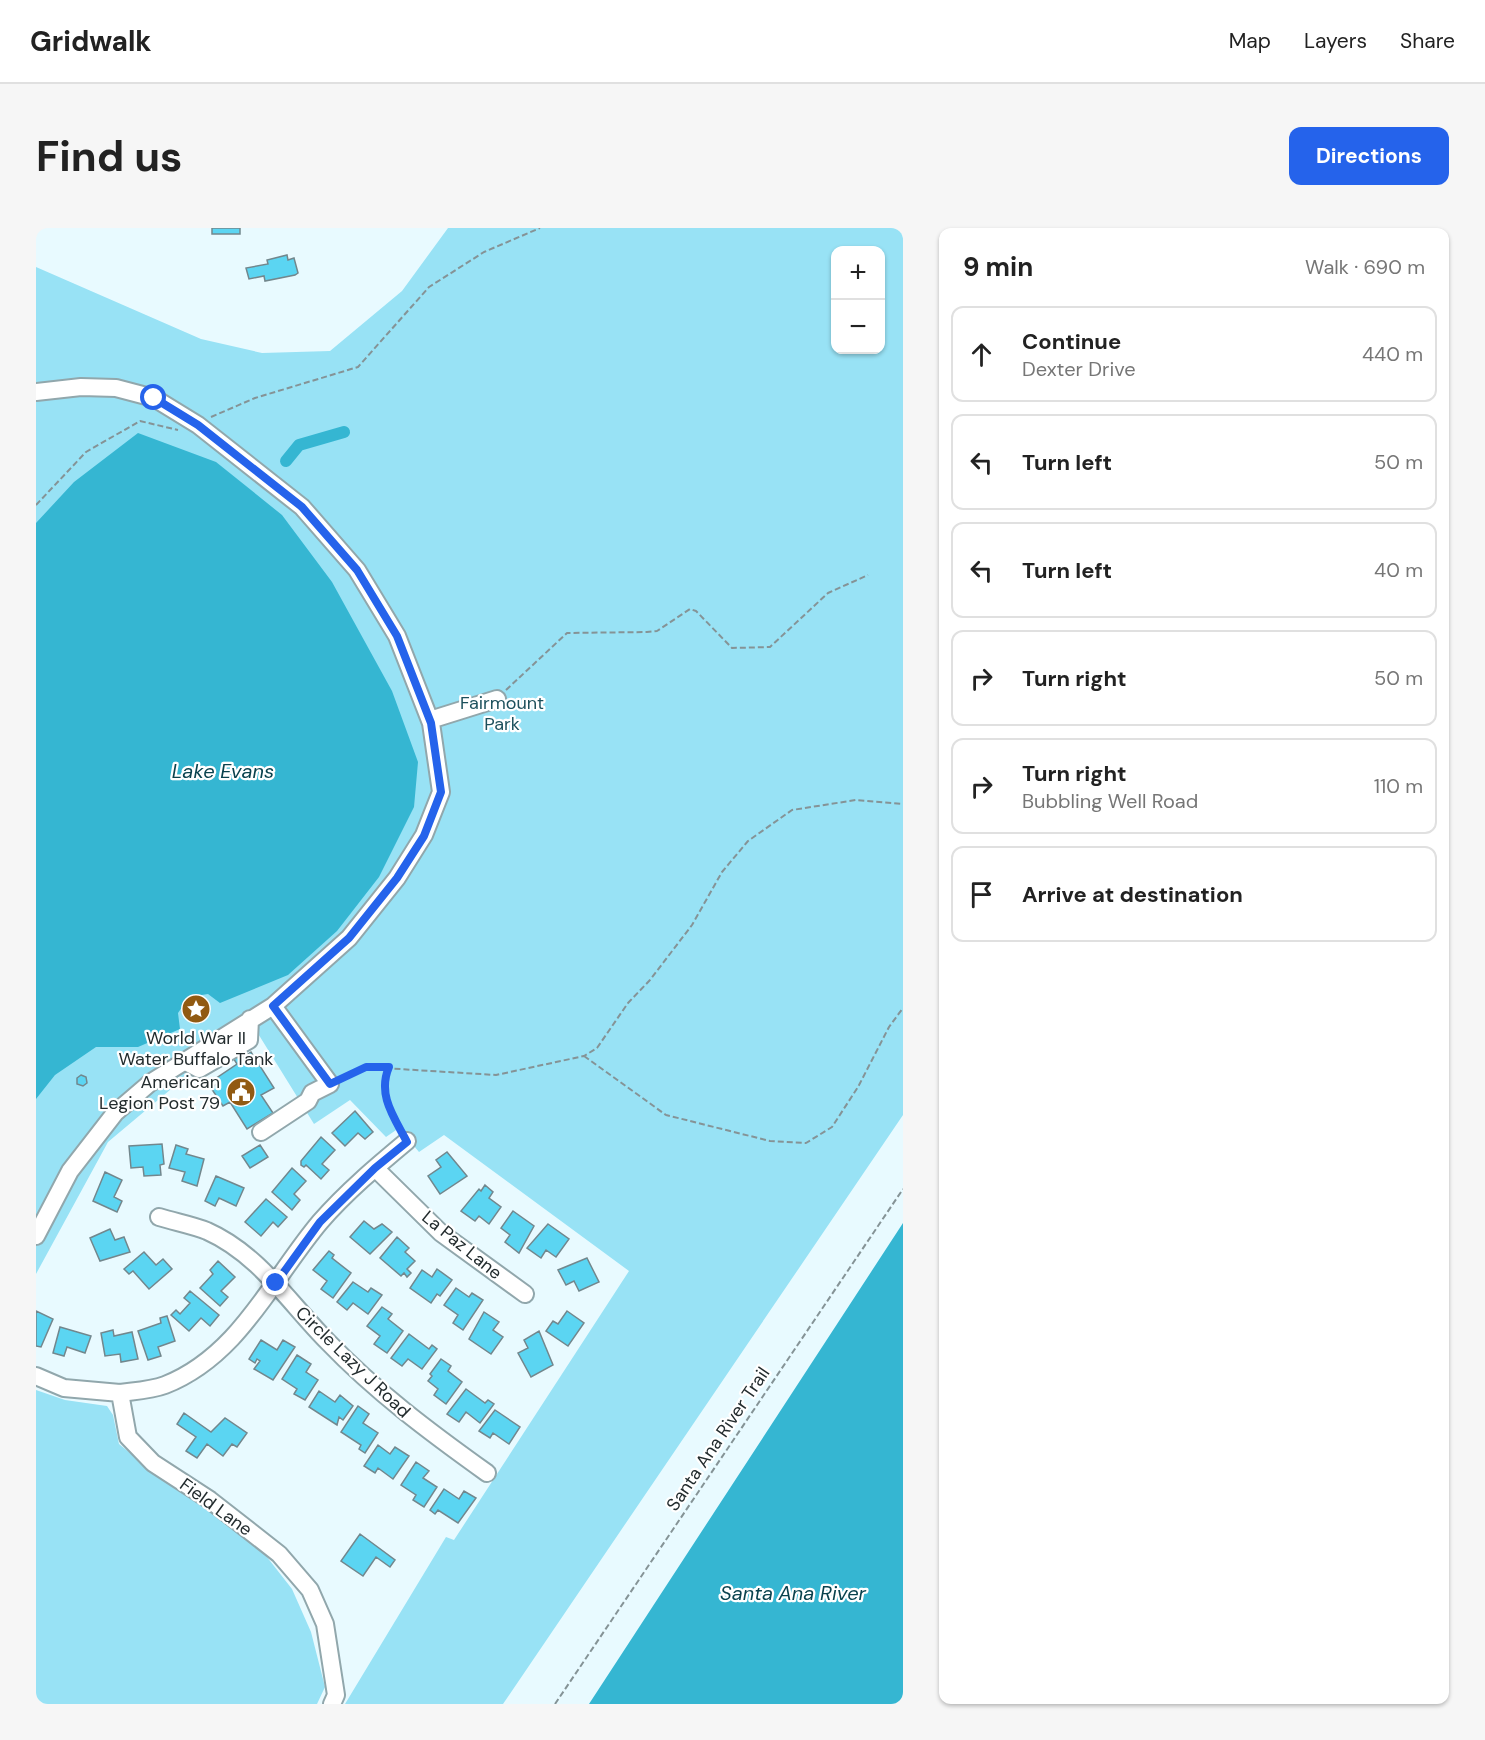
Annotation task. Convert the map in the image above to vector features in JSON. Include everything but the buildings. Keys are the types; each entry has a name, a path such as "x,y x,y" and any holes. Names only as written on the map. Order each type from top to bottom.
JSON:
{"street":[{"path":"36,392 81,387 116,388 154,398 198,425 302,507 357,570 397,636 430,720 441,792 424,836 397,878 349,938 273,1006 150,1083 115,1113 70,1171 36,1236"},
{"path":"430,720 497,699"},
{"path":"261,1132 309,1101 312,1093 330,1084 273,1006"},
{"path":"36,1376 64,1388 120,1393 164,1386 208,1362 241,1328 320,1222 375,1168 407,1142"},
{"name":"La Paz Lane","path":"375,1168 441,1233 525,1294"},
{"name":"Circle Lazy J Road","path":"159,1217 208,1232 246,1255 276,1283 328,1342 415,1422 487,1473"},
{"name":"Field Lane","path":"120,1393 128,1437 147,1456 210,1500 279,1554 310,1590 325,1624 336,1695 332,1704"}],"path":[{"path":"198,425 255,398 358,367 429,287 484,252 540,228"},
{"path":"36,505 86,452 140,421 180,431"},
{"path":"497,699 567,633 647,632 657,630 690,609 696,611 732,648 770,647 828,593 868,575"},
{"path":"330,1084 366,1067 496,1076 584,1056 597,1048 628,1002 650,980 685,934 722,872 748,841 792,810 856,800 903,804"},
{"path":"584,1056 666,1115 770,1142 806,1143 832,1127 858,1087 889,1027 903,1008"},
{"path":"389,1067 383,1081 387,1104 407,1142"},
{"name":"Santa Ana River Trail","path":"555,1704 903,1189"}],"green space":[{"name":"Fairmount Park","path":"448,228 903,228 903,1115 503,1704 345,1704 446,1537 454,1540 629,1271 444,1135 419,1152 399,1128 386,1137 350,1100 314,1124 257,1032 183,1079 108,1142 36,1274 36,267 201,339 262,353 330,351 402,291"},
{"path":"36,1390 65,1400 107,1406 113,1415 119,1444 161,1478 252,1538 292,1589 311,1632 325,1687 317,1704 36,1704"}],"water":[{"name":"Lake Evans","path":"138,433 216,462 282,515 332,582 392,691 418,762 414,807 379,877 337,931 288,975 220,1003 208,994 189,997 178,1013 180,1029 138,1047 96,1047 55,1075 36,1099 36,523 74,482"},
{"name":"Santa Ana River","path":"903,1223 903,1704 589,1704"}],"waterway":[{"path":"286,461 299,445 344,432"}],"place":[{"name":"World War II Water Buffalo Tank","path":"196,1009"},
{"name":"American Legion Post 79","path":"241,1092"}],"route":[{"path":"154,398 198,425 302,507 357,570 397,636 431,723 441,792 424,836 397,878 349,938 273,1006 330,1084 366,1067 389,1067 383,1081 387,1104 407,1142 375,1168 320,1222 276,1283"}]}
